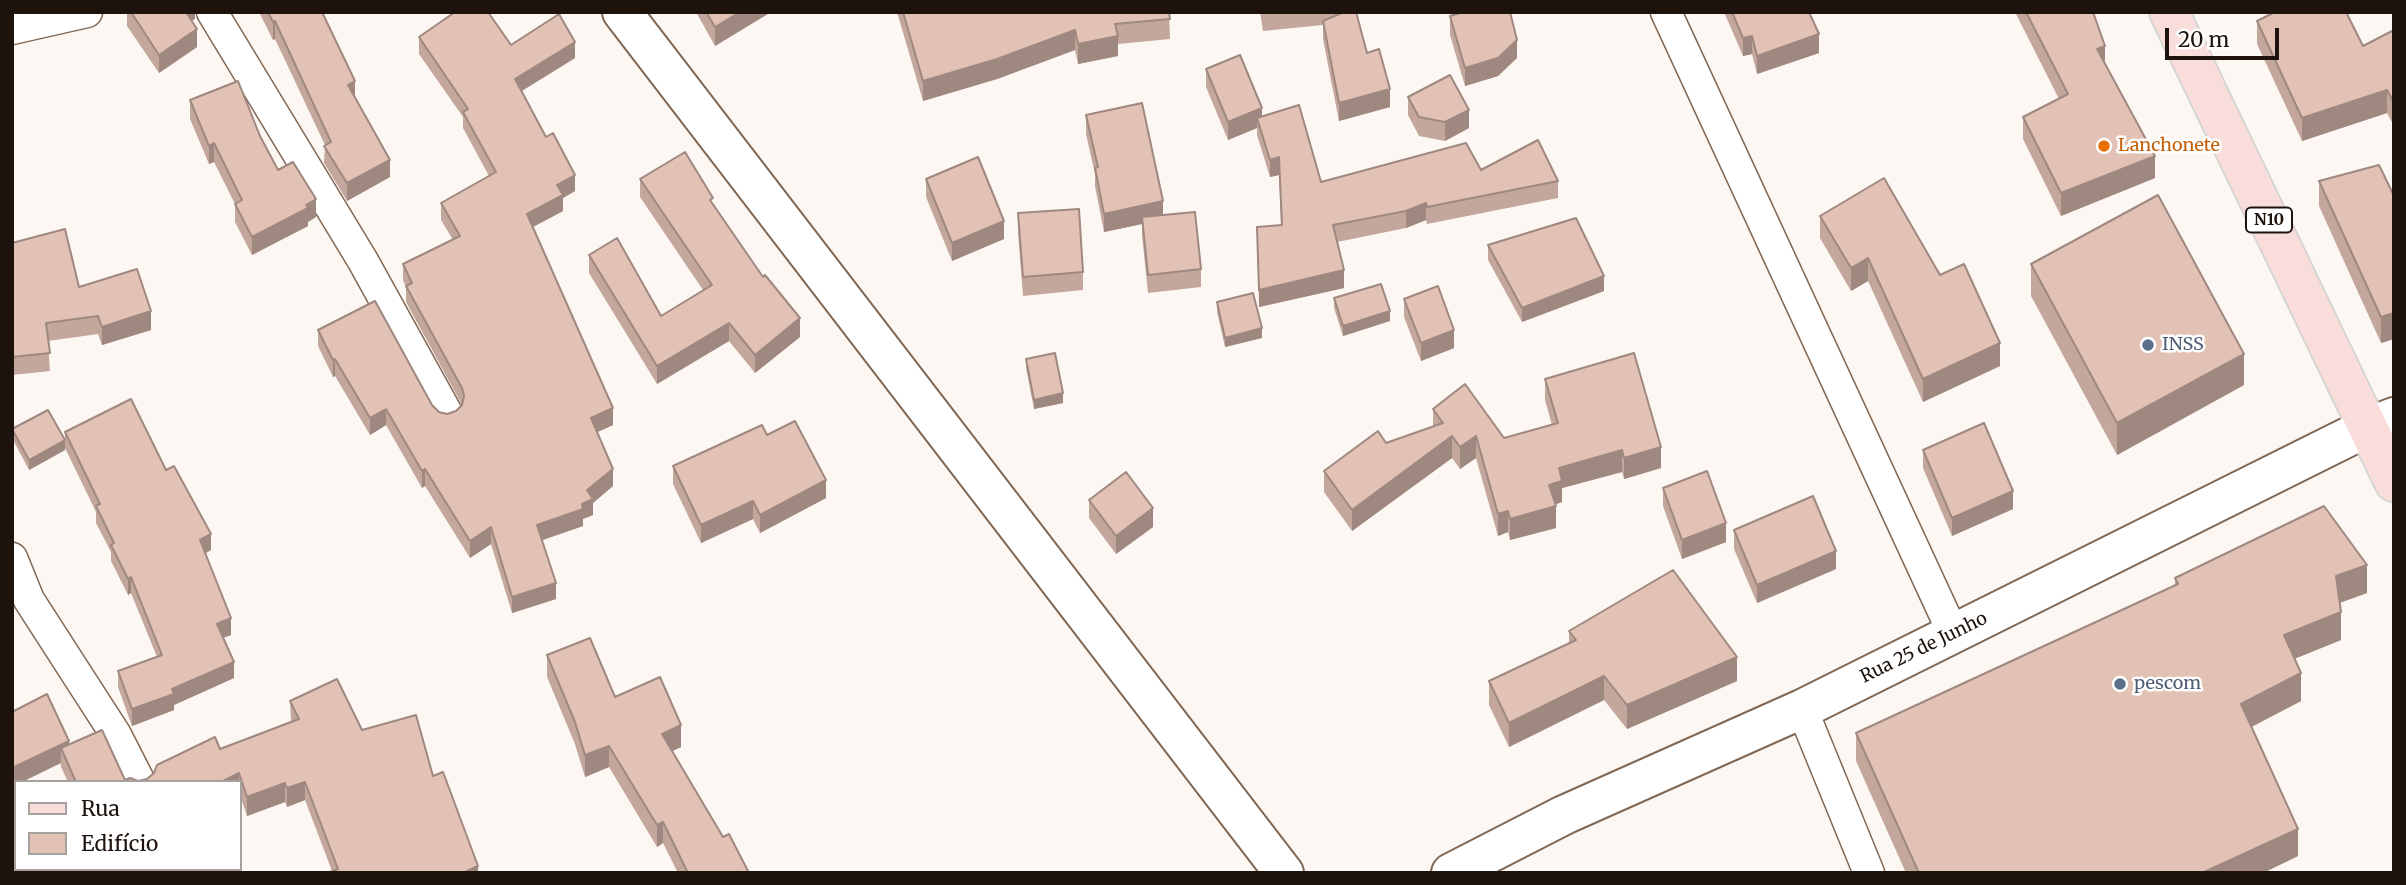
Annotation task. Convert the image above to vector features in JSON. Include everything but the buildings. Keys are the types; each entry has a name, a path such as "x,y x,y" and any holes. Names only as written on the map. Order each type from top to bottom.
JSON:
{"main road":[{"name":"N10","path":"2169,12 2381,422 2394,482"}],"street":[{"path":"12,29 87,12"},
{"path":"212,12 363,261 447,413"},
{"path":"622,12 1284,873"},
{"path":"1666,12 1953,633"},
{"name":"Rua 25 de Junho","path":"1451,873 1564,816 1802,709 2381,422"},
{"path":"12,558 29,600 116,736 139,780"},
{"path":"1802,709 1869,873"}],"place":[{"name":"Lanchonete","path":"2104,146"},
{"name":"INSS","path":"2148,345"},
{"name":"pescom","path":"2120,684"}]}
